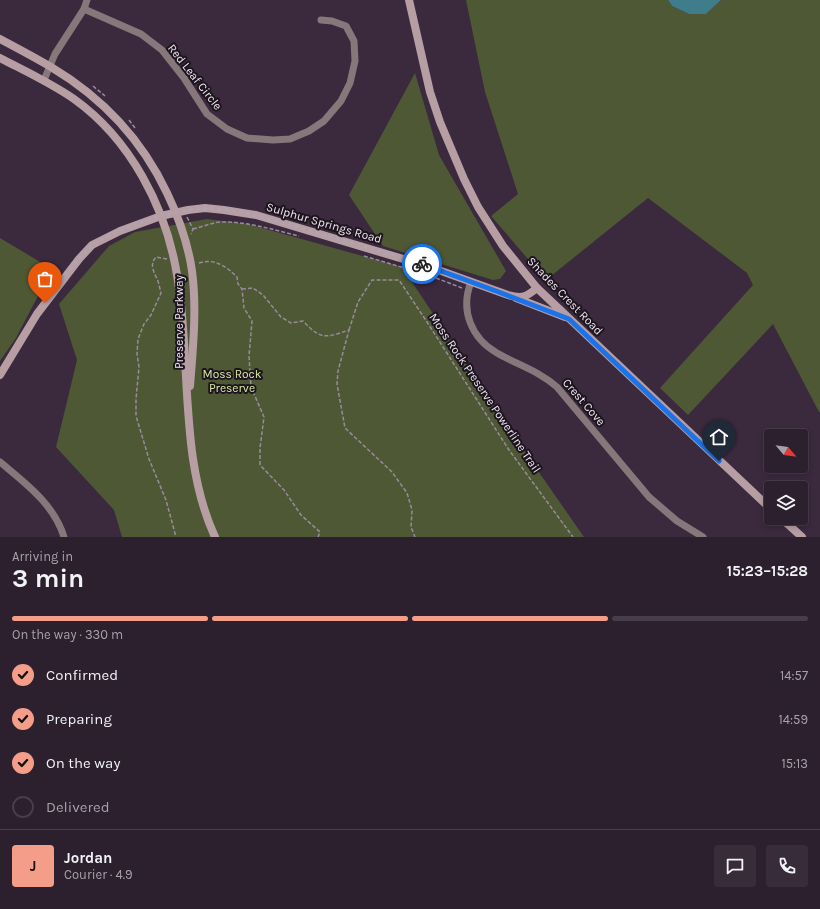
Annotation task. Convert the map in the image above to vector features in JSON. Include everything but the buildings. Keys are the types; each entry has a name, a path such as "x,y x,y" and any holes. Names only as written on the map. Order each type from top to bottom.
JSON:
{"street":[{"path":"44,80 56,54 88,0"},
{"name":"Shades Crest Road","path":"409,0 430,92 450,147 464,179 490,226 512,258 537,288 764,502"},
{"name":"Red Leaf Circle","path":"84,9 141,34 162,50 184,78 207,114 227,129 247,138 273,140 290,139 309,131 324,121 341,101 350,83 355,61 354,41 346,26 332,21 320,20"},
{"name":"Preserve Parkway","path":"0,39 50,66 92,96 116,116 140,145 160,178 176,213 188,247 191,265 193,293 193,336 188,424"},
{"name":"Preserve Parkway","path":"0,58 44,80 74,100 106,127 136,165 161,216 175,262 182,314 188,424 194,465 202,500 215,537"},
{"name":"Sulphur Springs Road","path":"0,375 36,314 83,254 92,245 120,231 161,216 205,208 256,215 377,250 520,298 528,295 537,288"},
{"name":"Crest Cove","path":"471,282 466,305 467,313 472,326 482,341 496,353 539,373 557,386 649,497 677,521 704,537"},
{"path":"508,295 569,319"},
{"path":"0,462 34,491 44,502 58,523 64,537"},
{"path":"789,525 802,537"}],"path":[{"path":"193,229 218,222 224,222 257,226 303,238"},
{"path":"359,254 370,259 430,276 468,291"},
{"path":"175,262 156,257 152,261 152,270 158,282 161,293 151,315 144,324 138,339 137,354 139,367 136,416 149,459 166,500 176,537"},
{"path":"191,265 202,262 215,262 223,265 237,277 238,284 242,289 244,308 252,321 249,356 250,387 264,417 260,448 260,466 284,490 301,515 320,532 318,537"},
{"name":"Moss Rock Preserve Powerline Trail","path":"349,330 358,302 372,280 399,280 509,450 573,537"},
{"path":"242,289 253,288 263,295 281,317 291,324 303,321 313,331 321,336 335,335 349,330"},
{"path":"349,330 338,371 337,384 345,428 392,472 407,493 412,510 411,527 415,537"}],"green space":[{"path":"466,0 668,0 672,6 689,14 706,14 721,0 820,0 820,413 773,324 688,415 660,388 753,285 747,273 648,198 546,280 491,216 518,194 485,92"},
{"path":"415,73 439,155 506,271 500,279 493,280 383,246 349,195"},
{"name":"Moss Rock Preserve","path":"207,219 248,224 402,267 527,455 584,537 122,537 114,510 56,447 77,360 59,304 109,246 135,232"},
{"path":"0,238 52,269 16,338 0,361"}],"water":[{"path":"668,0 721,0 706,14 689,14 672,6"}],"way so far":[{"path":"45,303 79,259 92,245 120,231 161,216 205,208 256,215 422,264"}],"route":[{"path":"422,264 569,319 719,461"}]}
